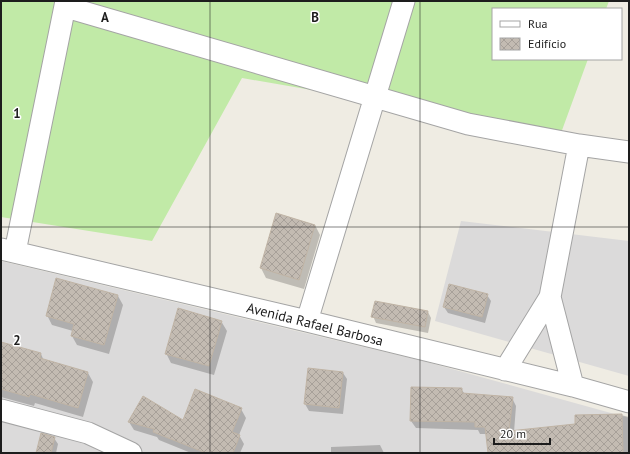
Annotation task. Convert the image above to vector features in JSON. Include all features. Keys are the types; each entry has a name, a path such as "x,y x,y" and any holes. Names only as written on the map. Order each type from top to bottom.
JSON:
{"street":[{"path":"307,321 404,1"},
{"path":"8,250 66,4 468,124 579,145 629,152"},
{"path":"505,370 550,297 579,145"},
{"name":"Avenida Rafael Barbosa","path":"8,250 573,386 629,402"},
{"path":"550,297 573,386"},
{"path":"1,410 88,433 131,453"}],"shaded area":[{"path":"461,221 629,241 629,376 435,321"},
{"path":"1,261 423,361 629,418 629,453 1,453"}],"green space":[{"path":"1,1 609,1 606,8 492,8 492,60 588,60 561,133 242,78 152,241 1,217"}],"building":[{"path":"276,213 315,225 299,280 260,268"},
{"path":"56,278 118,295 104,345 71,336 74,324 46,316"},
{"path":"449,284 488,294 482,317 443,307"},
{"path":"375,301 428,311 425,327 371,317"},
{"path":"178,308 222,321 209,366 165,354"},
{"path":"1,342 41,353 40,358 88,372 78,408 30,394 29,397 1,389"},
{"path":"308,368 343,372 339,408 304,404"},
{"path":"411,387 462,388 462,393 513,397 509,431 575,424 575,415 622,414 623,453 488,453 485,427 475,427 475,422 410,421"},
{"path":"195,389 242,408 232,432 240,435 233,453 206,453 153,432 154,429 128,422 143,396 183,420"},
{"path":"41,433 55,437 51,453 36,453"}]}
